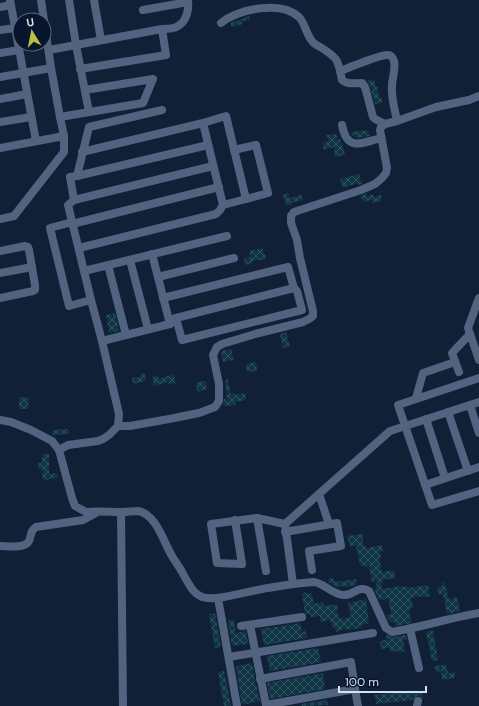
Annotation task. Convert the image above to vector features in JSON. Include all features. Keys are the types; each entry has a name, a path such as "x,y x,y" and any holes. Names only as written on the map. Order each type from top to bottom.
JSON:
{"street":[{"path":"41,0 43,12"},
{"path":"69,0 88,112"},
{"path":"94,0 101,40"},
{"path":"52,49 178,26 184,20 188,11 188,1 143,10"},
{"path":"0,7 11,3"},
{"path":"221,23 225,19 244,11 275,7 283,8 293,13 299,17 312,43 321,47 338,61 342,80 346,83 363,84 373,117 385,124"},
{"path":"0,30 12,28"},
{"path":"80,69 166,55 162,30"},
{"path":"0,53 12,51"},
{"path":"19,52 36,141"},
{"path":"0,219 14,216 64,152 64,136 49,52"},
{"path":"340,71 375,58 390,55 395,66 392,93 397,121"},
{"path":"0,76 51,68"},
{"path":"60,116 143,102 153,79 85,90"},
{"path":"0,99 27,94"},
{"path":"118,426 130,426 169,419 199,413 215,407 219,401 219,384 214,355 217,347 222,344 255,334 303,322 313,316 297,240 291,223 291,216 294,212 361,190 375,184 382,178 386,173 387,168 380,130 385,124 436,107 469,100 479,96"},
{"path":"77,176 89,127 162,110"},
{"path":"0,122 31,116"},
{"path":"82,152 203,123 226,116 246,199"},
{"path":"79,248 216,214 220,210 223,205 203,123"},
{"path":"342,125 347,138 353,143 359,144 381,138"},
{"path":"0,148 64,136"},
{"path":"74,200 70,177 208,145"},
{"path":"223,205 268,193 256,145 234,150"},
{"path":"59,450 68,446 104,439 118,426 119,414 68,205 74,200 213,166"},
{"path":"91,300 69,306 50,228 219,187"},
{"path":"84,271 227,236"},
{"path":"0,250 26,246 29,250 35,285 35,290 0,298"},
{"path":"152,254 163,298 182,340 302,310 288,267 163,298"},
{"path":"158,277 234,258"},
{"path":"130,260 148,329"},
{"path":"108,265 126,335"},
{"path":"0,273 32,267"},
{"path":"102,341 170,324 172,319 294,288"},
{"path":"479,298 468,328 479,360"},
{"path":"459,372 452,353 470,334"},
{"path":"416,398 423,373 455,362"},
{"path":"479,378 398,405 432,505 479,491"},
{"path":"285,528 319,494 390,431 479,402"},
{"path":"470,405 479,434"},
{"path":"448,412 468,470"},
{"path":"426,419 446,478"},
{"path":"0,420 11,422 31,430 52,441 59,450 75,506 86,512 138,511 149,516 158,528 172,556 189,584 201,597 218,598 266,588 317,582 333,592 343,595 352,594 357,590 363,589 368,591 386,628 392,632 479,613"},
{"path":"425,485 479,467"},
{"path":"319,494 329,524"},
{"path":"0,546 25,544 28,542 33,530 36,528 83,520 98,511"},
{"path":"121,512 123,706"},
{"path":"235,520 242,564 217,563 211,524 235,520 257,518 285,528 337,523 341,546 309,551 312,570"},
{"path":"257,518 266,571"},
{"path":"285,528 293,584"},
{"path":"218,598 237,706"},
{"path":"241,626 302,617"},
{"path":"250,624 266,706 355,689"},
{"path":"410,629 419,668"},
{"path":"229,657 373,633"},
{"path":"260,679 351,662 358,706"}],"building":[{"path":"249,16 250,20 242,21 243,24 231,27 231,23"},
{"path":"374,79 380,99 382,98 382,103 375,104 367,81"},
{"path":"368,130 370,136 357,138 352,135 351,132"},
{"path":"336,134 338,140 340,139 345,155 335,157 334,147 324,150 322,143 328,141 327,135"},
{"path":"359,174 362,184 357,185 357,183 343,188 340,179"},
{"path":"288,193 290,198 301,195 303,200 286,206 283,195"},
{"path":"366,194 367,196 373,194 374,197 381,195 382,201 372,203 371,200 362,202 361,196"},
{"path":"263,248 266,259 253,261 253,263 245,265 244,259 250,257 249,251"},
{"path":"115,313 119,331 109,333 106,315"},
{"path":"286,332 290,346 283,348 280,334"},
{"path":"225,349 226,351 231,349 234,360 223,362 221,352"},
{"path":"256,362 257,371 247,372 246,364"},
{"path":"145,373 146,381 133,384 132,378 140,377 140,374"},
{"path":"174,374 176,383 169,385 168,382 154,386 152,377 158,375 159,379"},
{"path":"228,379 231,394 234,393 234,395 245,393 246,400 235,402 236,405 223,406 224,399 227,399 225,380"},
{"path":"206,381 207,389 197,392 196,383"},
{"path":"19,397 29,398 28,409 19,409"},
{"path":"68,429 69,434 52,435 52,430"},
{"path":"42,454 49,454 49,474 57,473 58,478 43,480 42,469 38,470 38,463 42,463"},
{"path":"362,534 364,546 367,548 382,545 383,551 380,552 381,557 379,558 382,572 394,570 396,578 383,580 381,589 400,586 408,586 409,588 428,585 430,596 411,598 413,608 409,609 411,623 395,626 394,622 390,622 386,615 391,614 388,599 379,600 375,591 377,581 372,582 369,566 360,566 356,545 350,547 347,536"},
{"path":"333,578 334,581 337,582 356,579 357,584 353,586 336,587 328,582 328,579"},
{"path":"444,582 449,599 457,597 460,611 447,614 443,594 439,595 437,588 442,586 441,583"},
{"path":"307,592 307,594 312,593 314,604 323,602 324,606 337,604 339,619 351,617 348,603 366,599 369,623 361,625 362,628 340,630 341,631 336,632 330,620 320,622 320,616 311,617 310,614 305,613 302,594"},
{"path":"215,613 221,647 215,648 209,614"},
{"path":"234,619 236,633 246,631 248,644 232,646 228,621"},
{"path":"300,623 302,632 306,631 307,638 264,645 261,629"},
{"path":"426,631 433,631 438,660 432,661"},
{"path":"387,635 393,637 406,635 407,640 403,640 405,651 398,653 398,651 390,652 390,648 381,649 380,641 386,640"},
{"path":"318,648 321,662 270,671 267,656"},
{"path":"252,663 260,701 242,705 236,666"},
{"path":"446,664 448,673 455,672 455,678 442,680 441,671 436,672 435,666"},
{"path":"224,671 231,706 224,706 218,672"},
{"path":"323,673 325,689 270,699 267,683"},
{"path":"417,690 422,691 423,698 417,696 412,700 376,704 375,695"},
{"path":"327,700 328,705 302,706 301,704"}]}
